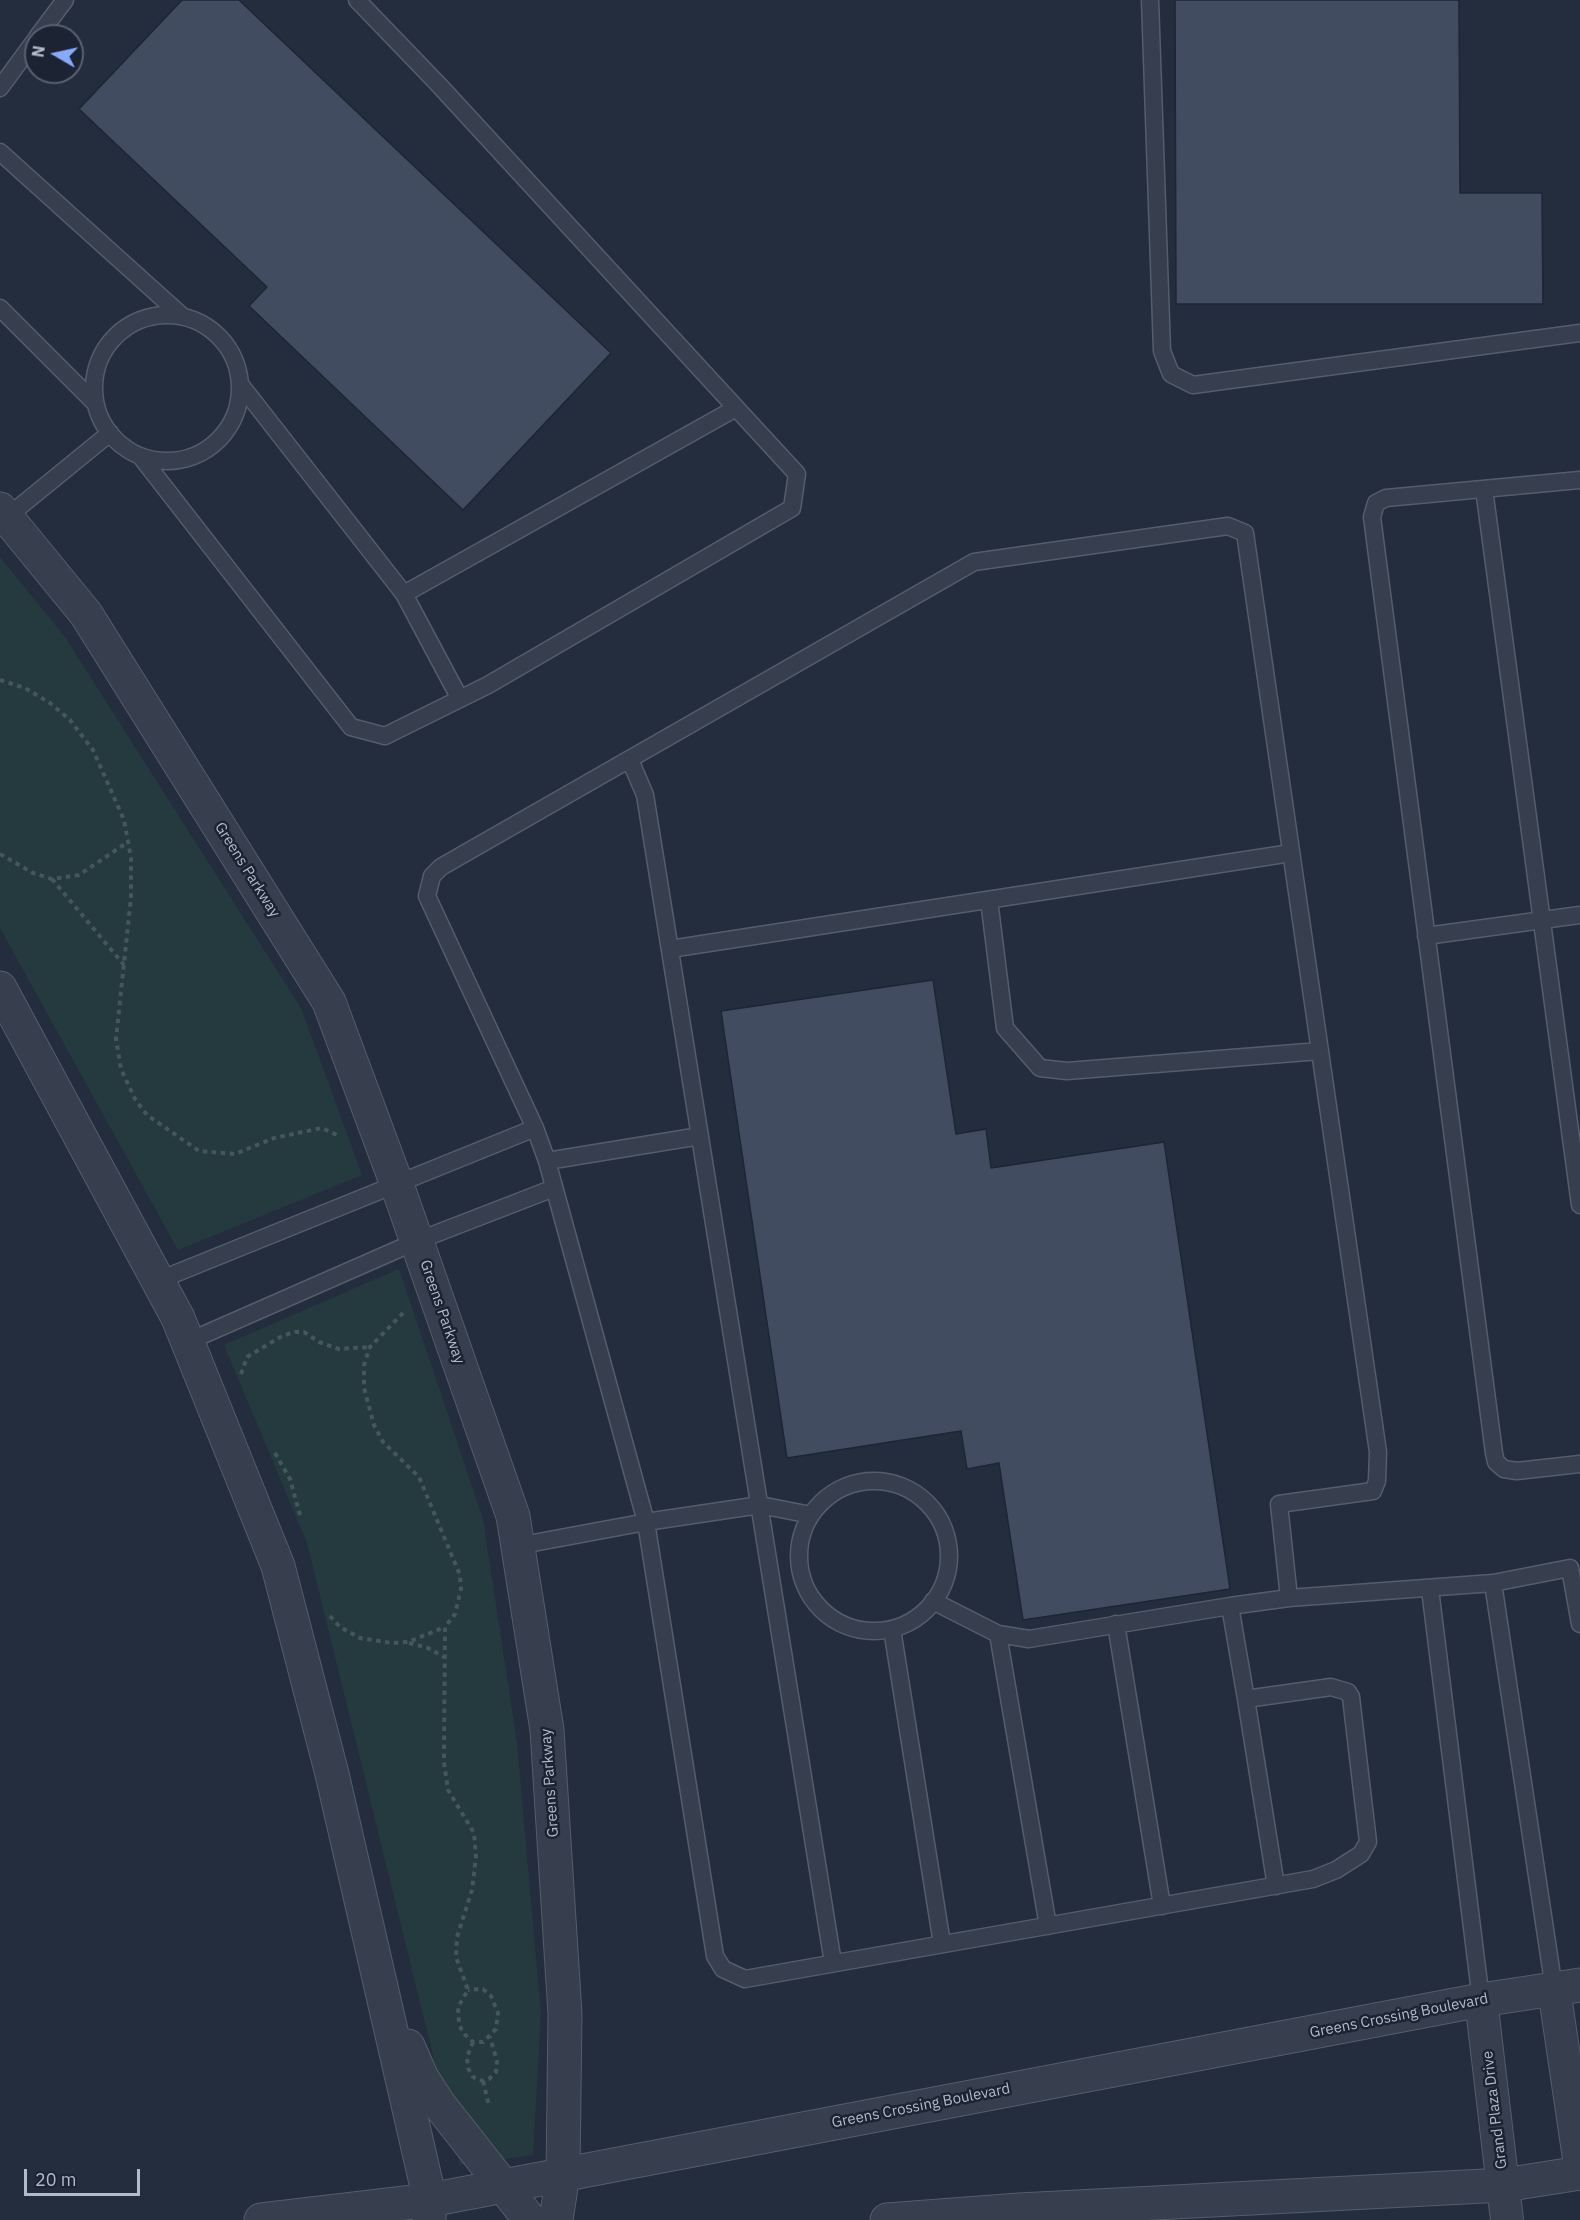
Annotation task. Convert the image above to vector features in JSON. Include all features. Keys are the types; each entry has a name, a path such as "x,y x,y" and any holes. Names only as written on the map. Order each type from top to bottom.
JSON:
{"street":[{"name":"Greens Parkway","path":"3,513 86,614 329,1002 396,1182 513,1516 547,1730 565,2014 563,2174 556,2220"},
{"path":"0,988 177,1317 278,1566 332,1774 378,1978 435,2213"},
{"path":"378,1978 422,2078 501,2187 530,2220"},
{"path":"1567,1987 1580,2165"},
{"name":"Greens Crossing Boulevard","path":"261,2220 435,2213 501,2187 563,2174 1481,2000 1567,1987"},
{"name":"Grand Plaza Drive","path":"1481,2000 1508,2220"},
{"path":"886,2220 1019,2215 1504,2185 1580,2173"}],"lane":[{"path":"47,24 65,0"},
{"path":"141,457 351,728 385,736 488,685 792,508 798,474 446,93 357,0"},
{"path":"1150,0 1162,351 1171,374 1193,385 1580,333"},
{"path":"0,88 24,56"},
{"path":"0,152 181,315 203,324 222,339 235,360 240,384 238,407 228,430 211,448 189,459 165,462 141,457 120,445 104,426 95,404 94,380 101,356 115,336 134,322 157,315 181,315"},
{"path":"0,308 95,404"},
{"path":"240,384 404,594 460,699"},
{"path":"404,594 736,408"},
{"path":"3,513 110,433"},
{"path":"1580,480 1386,498 1376,503 1372,518 1496,1462 1504,1469 1518,1472 1580,1464"},
{"path":"1484,489 1580,1204"},
{"path":"1246,1699 1331,1687 1348,1692 1351,1697 1368,1842 1361,1854 1336,1870 1313,1879 1276,1886 745,1979 723,1969 715,1956 646,1522 547,1161 536,1128 428,896 432,876 441,867 974,562 1228,526 1245,533 1378,1452 1377,1481 1373,1491 1278,1504 1289,1598"},
{"path":"630,760 645,795 833,1963"},
{"path":"670,949 1292,853"},
{"path":"989,900 1005,1028 1040,1068 1067,1071 1320,1050"},
{"path":"1426,936 1580,915"},
{"path":"157,1281 396,1182 536,1128"},
{"path":"547,1161 700,1136"},
{"path":"187,1342 417,1241 555,1188"},
{"path":"876,1481 902,1486 923,1499 939,1518 948,1542 948,1567 940,1592 933,1601 925,1612 905,1626 882,1632 858,1630 835,1621 817,1605 805,1585 799,1561 802,1537 811,1515 828,1496 851,1484 876,1481"},
{"path":"517,1546 646,1522 760,1505 811,1515"},
{"path":"933,1601 998,1634 1029,1639 1289,1598 1493,1584 1575,1567 1580,1624"},
{"path":"1493,1584 1567,1987"},
{"path":"1430,1589 1481,2000"},
{"path":"1230,1606 1276,1886"},
{"path":"1116,1624 1162,1906"},
{"path":"892,1629 942,1944"},
{"path":"998,1634 1048,1926"}],"path":[{"path":"0,680 25,688 50,703 69,720 87,742 108,778 124,820 128,842 131,897 117,1039 121,1069 135,1099 147,1115 199,1151 235,1154 274,1138 322,1128 340,1137"},
{"path":"0,854 33,873 52,879 79,875 128,842"},
{"path":"52,879 124,965"},
{"path":"324,1610 340,1627 360,1638 392,1643 408,1642 445,1627 455,1614 460,1575 419,1477 383,1442 374,1425 364,1388 364,1365 370,1347 403,1316 403,1308"},
{"path":"239,1383 247,1357 282,1336 295,1332 304,1332 319,1342 339,1349 370,1347"},
{"path":"270,1446 290,1479 302,1526"},
{"path":"445,1627 444,1762 448,1790 474,1833 476,1857 472,1890 457,1937 456,1957 468,1990"},
{"path":"408,1642 428,1648 444,1657"},
{"path":"483,1989 491,1996 498,2013 496,2029 483,2042 472,2042 463,2033 459,2024 458,2007 468,1990 483,1989"},
{"path":"472,2042 467,2057 468,2068 473,2077 483,2081 496,2072 496,2048 490,2037"},
{"path":"483,2081 490,2112"}],"green space":[{"path":"0,557 65,637 301,1008 362,1175 178,1250 0,928"},
{"path":"399,1269 483,1519 517,1743 541,2014 533,2155 460,2165 307,1543 224,1345"}],"building":[{"path":"182,0 239,0 611,353 463,510 249,306 267,287 79,109"},
{"path":"1175,0 1459,0 1460,193 1542,193 1543,304 1176,304"},
{"path":"933,980 956,1134 986,1129 991,1168 1164,1142 1230,1589 1023,1620 999,1463 967,1469 961,1431 787,1458 721,1011"}]}
